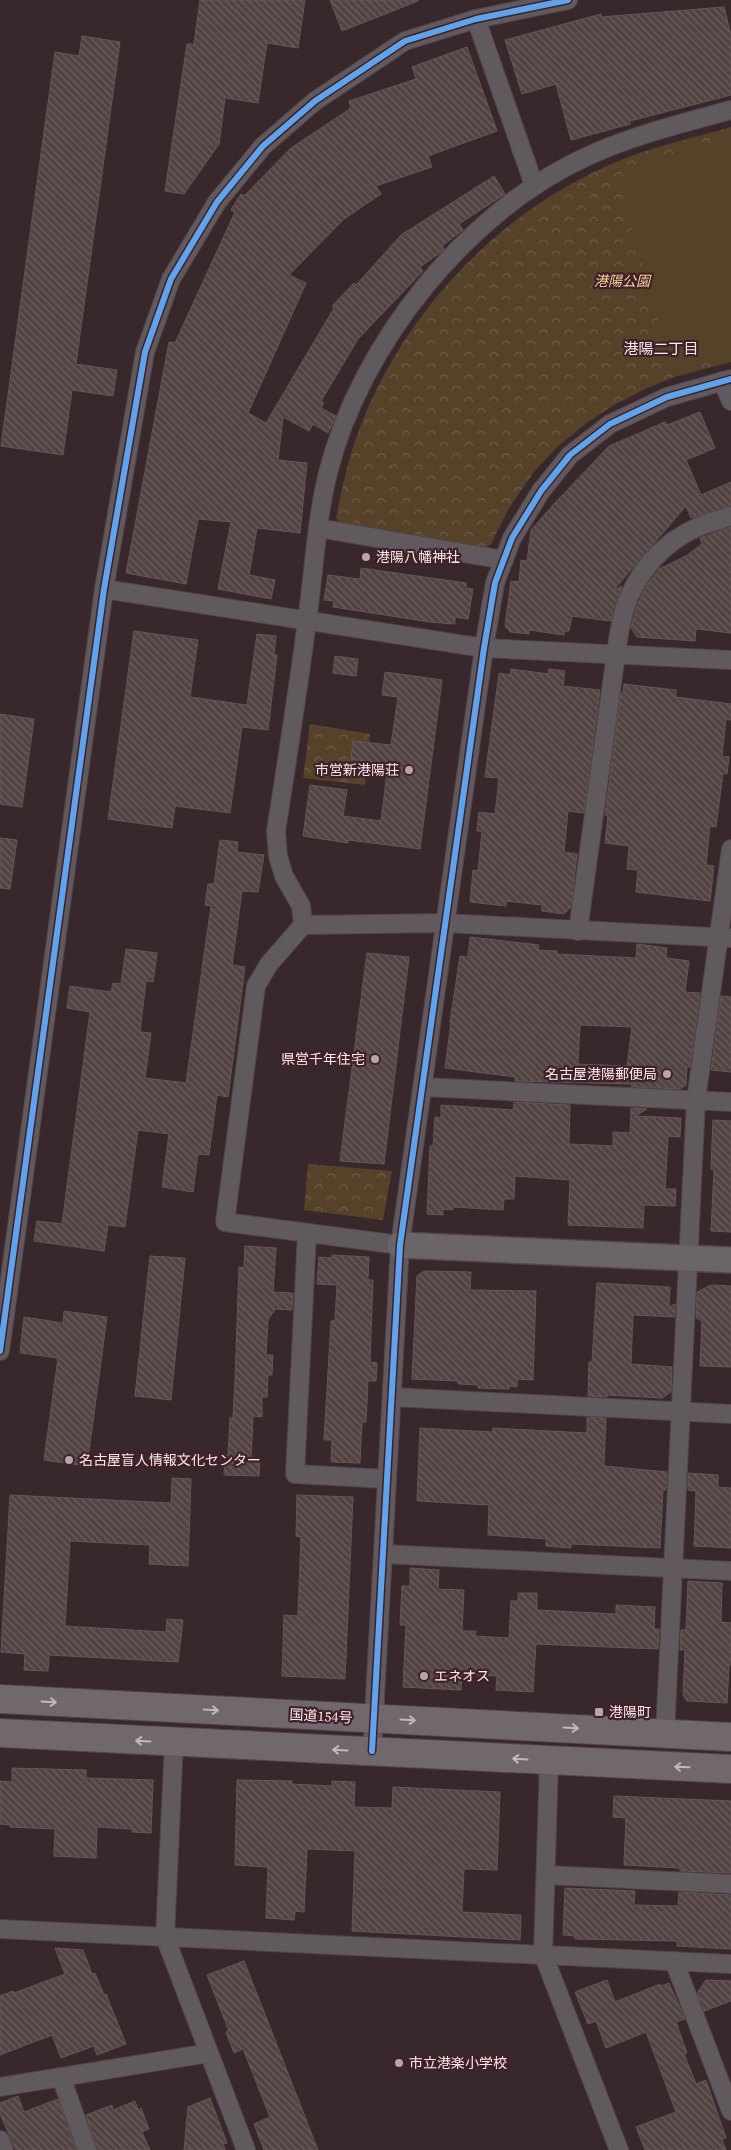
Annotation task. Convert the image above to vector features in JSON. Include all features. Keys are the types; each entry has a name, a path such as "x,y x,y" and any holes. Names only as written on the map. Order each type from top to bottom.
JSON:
{"highway":[{"name":"国道154号","path":"0,1699 731,1736"},
{"path":"0,1733 731,1769"}],"street":[{"path":"0,1351 104,589 145,352 170,279 217,202 263,146 315,101 405,41 476,19 568,0"},
{"path":"476,19 534,185"},
{"path":"303,925 301,906 284,876 278,856 276,830 308,621 318,528 328,472 354,399 377,355 397,323 429,281 464,244 534,185 587,156 647,132 731,110"},
{"path":"372,1751 400,1245 484,648 495,583 512,538 541,491 570,455 610,424 667,397 727,380 731,401"},
{"path":"578,931 616,654 624,610 633,588 649,563 673,541 698,527 731,516"},
{"path":"318,528 504,560"},
{"path":"104,589 484,648 731,660"},
{"path":"665,1733 696,1100 725,938 731,849"},
{"path":"725,938 445,923 303,925 268,964 256,986 225,1222 400,1245 731,1260"},
{"path":"423,1087 731,1102"},
{"path":"306,1232 296,1474 387,1480"},
{"path":"392,1397 731,1414"},
{"path":"382,1554 731,1571"},
{"path":"174,1742 165,1937 246,2150"},
{"path":"549,1761 543,1954 619,2150"},
{"path":"546,1875 731,1884"},
{"path":"0,1929 731,1964"},
{"path":"674,1961 731,2111"},
{"path":"0,2087 209,2053"},
{"path":"61,2077 87,2150"},
{"path":"0,2140 4,2150"}],"green space":[{"name":"港陽公園","path":"731,127 731,362 674,377 645,389 614,405 588,422 557,447 533,473 509,508 491,544 481,550 341,525 336,518 346,471 354,444 373,397 397,353 426,311 459,272 496,237 536,205 580,179 639,153"},
{"path":"731,137 731,357 673,372 622,195 641,163"},
{"path":"310,724 370,734 365,785 303,778"},
{"path":"308,1164 392,1171 383,1220 304,1210"}],"building":[{"path":"200,0 305,0 298,48 267,43 258,103 225,98 219,144 184,194 165,191 187,44 194,44"},
{"path":"330,0 418,0 418,1 342,31"},
{"path":"724,7 731,35 731,95 630,121 630,124 571,140 556,84 522,94 505,40 601,14 601,17"},
{"path":"82,36 120,42 76,364 117,370 113,396 72,390 63,455 1,446 55,52 79,56"},
{"path":"467,47 497,131 428,156 432,167 376,186 381,194 344,219 289,275 306,283 248,413 266,423 334,308 332,306 354,283 356,285 401,235 494,176 505,194 459,224 463,230 442,246 444,249 441,252 420,267 423,271 358,339 321,401 324,403 321,408 336,416 328,433 313,424 309,431 283,417 278,460 307,463 300,533 257,528 249,575 275,580 271,599 218,589 231,522 198,519 186,584 126,573 169,342 175,343 235,212 231,210 241,194 244,196 291,148 351,108 349,101 416,79 412,67"},
{"path":"700,412 715,448 686,460 701,495 731,482 731,506 691,518 686,506 613,591 622,586 611,621 572,616 569,631 564,631 564,635 529,630 529,634 510,632 505,626 511,581 519,582 521,560 527,561 531,530 609,446 665,422 667,425"},
{"path":"731,527 731,633 696,629 695,641 637,637 631,628 635,611 645,588 659,569 686,556 702,544 700,538"},
{"path":"361,568 466,583 466,588 473,589 468,619 455,617 455,624 430,622 333,607 334,601 324,600 328,575 360,579"},
{"path":"134,631 198,640 190,697 247,705 257,634 276,636 274,655 277,655 268,730 242,727 230,813 175,806 172,828 108,819"},
{"path":"335,656 358,659 356,676 333,673"},
{"path":"511,669 548,674 549,669 565,671 563,686 600,690 584,813 568,811 564,852 577,854 571,907 564,914 542,911 542,905 506,901 506,906 470,902 473,870 478,871 482,831 477,831 479,812 495,814 499,778 485,777 499,673 510,675"},
{"name":"市営新港陽荘","path":"385,672 442,680 420,849 348,840 348,843 303,836 310,785 347,790 343,816 381,821 388,764 351,759 353,741 391,745 398,697 382,695"},
{"path":"624,684 676,690 676,697 731,704 731,720 726,719 722,756 729,757 727,774 723,773 716,827 710,826 706,865 714,866 710,901 636,892 638,870 627,869 629,846 605,843 608,816 605,815 621,693 623,693"},
{"path":"0,714 34,719 22,807 0,804"},
{"path":"0,838 17,840 10,889 0,888"},
{"path":"220,840 238,842 237,852 264,855 258,892 242,891 232,965 245,967 228,1097 217,1095 209,1155 198,1154 193,1192 162,1187 169,1134 138,1130 125,1227 108,1225 104,1251 34,1241 37,1221 62,1224 90,1012 67,1008 70,986 111,992 113,983 121,984 126,949 157,953 153,982 146,981 140,1032 151,1033 145,1078 186,1083 211,906 205,905 208,884 214,884"},
{"path":"470,937 539,945 538,950 557,951 557,954 636,958 637,944 667,948 666,958 689,961 685,992 700,993 690,1067 687,1067 686,1085 680,1089 631,1087 632,1084 515,1081 515,1077 445,1068 460,956 468,957","holes":["580,1025 632,1027 627,1066 578,1064"]},
{"name":"県営千年住宅","path":"367,953 409,957 384,1164 340,1161"},
{"path":"721,996 731,997 731,1072 711,1070"},
{"path":"514,1102 570,1105 569,1144 613,1146 613,1132 630,1133 631,1108 647,1109 635,1116 681,1118 680,1137 668,1136 665,1189 676,1189 675,1206 644,1205 643,1228 568,1225 570,1180 515,1176 514,1199 504,1199 503,1210 453,1207 453,1210 443,1209 443,1215 427,1214 430,1146 433,1146 435,1117 441,1118 441,1105 513,1110"},
{"path":"713,1120 731,1121 731,1232 711,1231 714,1170 711,1169"},
{"path":"245,1246 276,1248 273,1292 293,1293 292,1310 276,1309 268,1319 266,1355 273,1355 272,1375 268,1375 267,1397 262,1397 262,1417 253,1416 251,1457 260,1458 259,1476 224,1475 225,1456 228,1456 230,1418 233,1418 239,1267 244,1268"},
{"path":"332,1255 369,1257 368,1280 373,1280 370,1362 377,1363 376,1381 368,1381 366,1422 362,1422 360,1463 331,1462 332,1440 324,1440 331,1321 335,1321 337,1285 317,1284 319,1257 332,1258"},
{"path":"150,1256 185,1258 171,1400 135,1396"},
{"path":"424,1271 471,1272 470,1290 536,1291 533,1380 517,1379 517,1387 509,1386 509,1389 478,1388 478,1385 458,1384 458,1381 412,1379 417,1276"},
{"path":"597,1283 670,1287 669,1307 675,1304 675,1317 633,1315 631,1364 672,1367 671,1392 662,1398 607,1395 607,1397 588,1396 589,1362 592,1362"},
{"path":"711,1285 731,1286 731,1367 700,1366 702,1321 696,1318 697,1292"},
{"path":"64,1311 107,1317 87,1466 44,1460 58,1358 20,1353 24,1317 63,1323"},
{"path":"587,1417 606,1418 604,1466 667,1472 666,1490 663,1490 660,1548 571,1544 571,1548 546,1546 546,1539 488,1535 489,1505 417,1501 420,1428 492,1432 493,1428 587,1433"},
{"path":"688,1473 718,1475 718,1487 731,1488 731,1548 694,1546 696,1491 688,1490"},
{"path":"172,1478 191,1479 188,1566 149,1564 150,1545 70,1541 65,1626 166,1632 167,1619 183,1620 178,1662 49,1655 48,1671 24,1670 25,1654 1,1652 10,1495 171,1503"},
{"path":"297,1495 353,1497 345,1679 282,1676 284,1615 298,1616 301,1537 296,1536"},
{"path":"410,1568 439,1570 438,1589 464,1590 462,1631 476,1631 475,1636 509,1638 511,1601 518,1601 518,1593 537,1593 537,1610 616,1614 616,1605 655,1607 654,1629 659,1629 658,1649 536,1644 533,1692 496,1690 497,1676 462,1674 461,1690 403,1687 406,1625 400,1625 402,1586 410,1586"},
{"path":"688,1581 722,1583 721,1622 731,1623 731,1665 729,1665 727,1703 687,1701 683,1695 685,1650 680,1650 681,1630 686,1630"},
{"path":"12,1768 86,1770 86,1778 153,1780 151,1833 132,1832 132,1829 97,1827 96,1858 54,1856 55,1829 10,1827 10,1825 0,1824 0,1781 12,1782"},
{"path":"237,1780 292,1781 291,1784 332,1786 332,1781 355,1782 354,1807 392,1808 393,1787 500,1792 497,1870 464,1869 462,1912 521,1915 520,1940 352,1931 355,1851 307,1849 304,1912 295,1911 294,1920 266,1918 268,1867 235,1865"},
{"path":"614,1796 731,1801 731,1873 680,1871 680,1868 624,1865 626,1818 613,1817"},
{"path":"565,1888 635,1891 634,1905 678,1906 679,1892 731,1895 731,1949 677,1946 677,1941 575,1939 575,1936 563,1935"},
{"path":"55,1948 83,1950 92,1974 95,1973 104,1995 106,1994 126,2044 97,2055 94,2046 61,2058 52,2035 0,2055 0,1996 13,1991 14,1993 65,1974"},
{"path":"244,1961 318,2150 264,2150 254,2124 270,2117 243,2049 234,2053 226,2032 229,2031 207,1975"},
{"path":"607,1980 615,2002 660,1984 661,1986 669,1983 685,2019 676,2022 687,2053 684,2054 696,2084 706,2080 726,2138 722,2139 726,2150 645,2150 636,2127 676,2112 646,2032 606,2048 596,2021 588,2024 575,1992"},
{"path":"706,1980 731,1981 731,2001 704,2011 697,1993"},
{"path":"18,2096 24,2112 58,2099 76,2150 16,2150 0,2114 0,2103"},
{"path":"210,2098 227,2143 223,2144 225,2150 184,2150 188,2107"},
{"path":"135,2101 138,2110 141,2108 149,2129 142,2132 150,2150 97,2150 86,2115 112,2105 113,2110"}],"cycle path":[{"path":"0,1351 104,589 145,352 171,279 217,202 263,146 315,101 405,41 476,19 568,0"},
{"path":"372,1751 400,1245 484,648 495,583 512,538 541,491 570,455 610,424 667,397 731,379"}],"place":[{"name":"港陽八幡神社","path":"366,557"},
{"name":"市営新港陽荘","path":"409,770"},
{"name":"県営千年住宅","path":"375,1059"},
{"name":"名古屋港陽郵便局","path":"667,1074"},
{"name":"名古屋盲人情報文化センター","path":"69,1460"},
{"name":"エネオス","path":"424,1676"},
{"name":"港陽町","path":"599,1712"},
{"name":"市立港楽小学校","path":"399,2063"}],"district":[{"name":"港陽二丁目","path":"661,349"}]}
